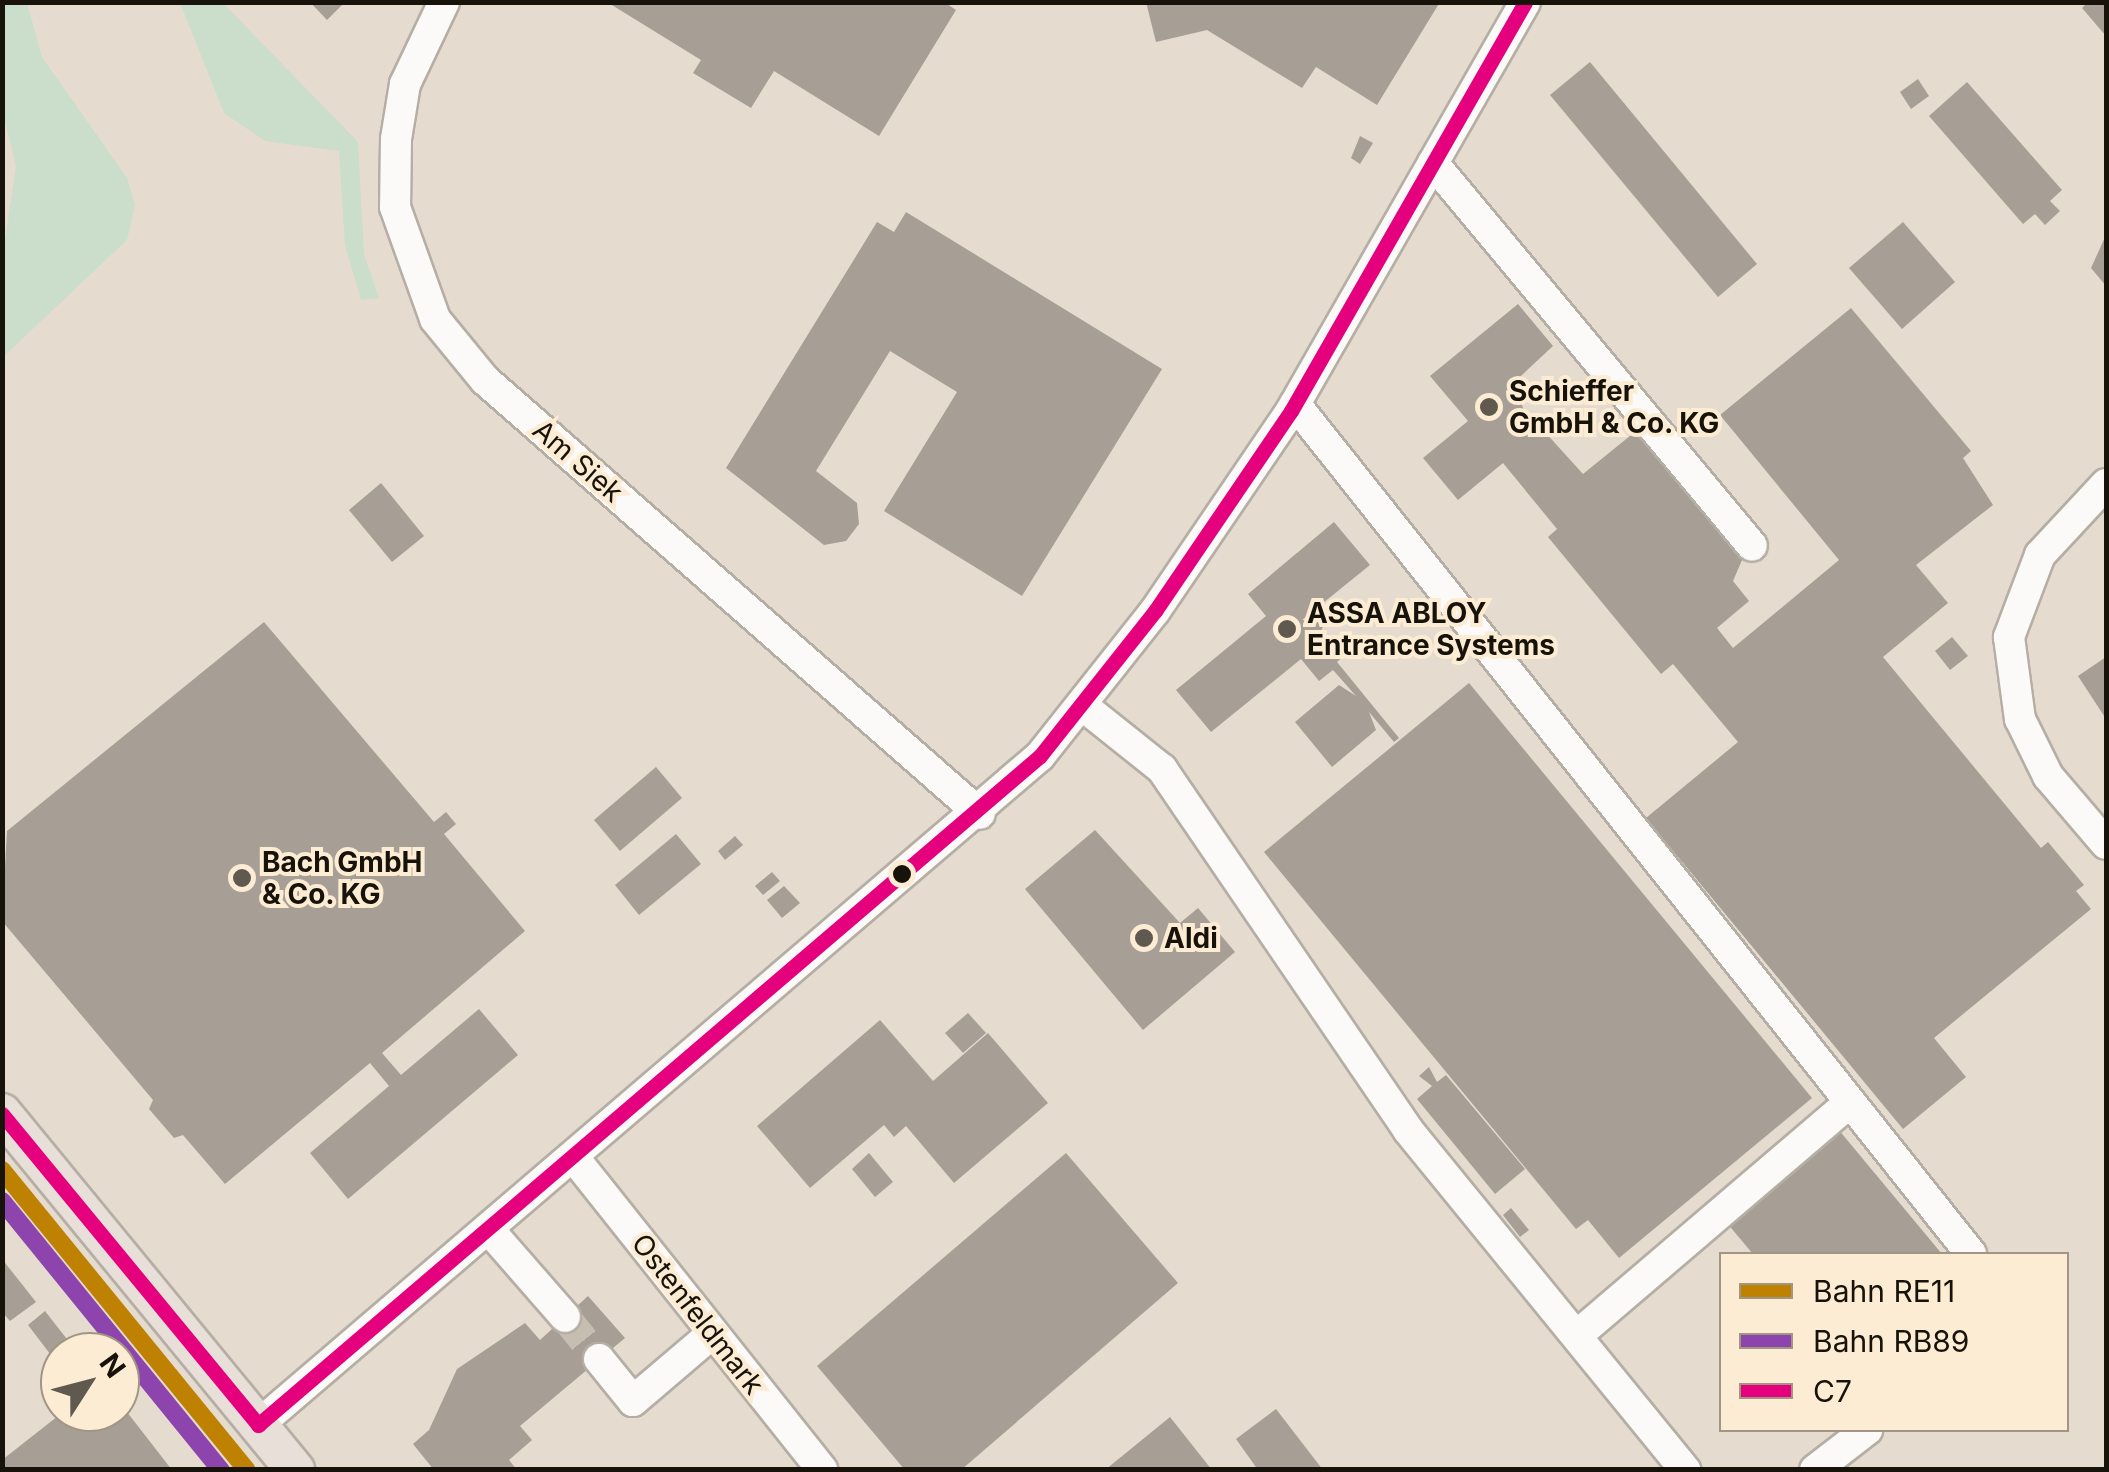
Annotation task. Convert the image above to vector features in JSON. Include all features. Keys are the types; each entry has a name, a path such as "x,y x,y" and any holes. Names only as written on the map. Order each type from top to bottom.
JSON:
{"main road":[{"path":"2,1113 296,1470"}],"street":[{"name":"Am Siek","path":"444,2 405,84 396,139 395,208 435,319 485,380 980,814"},
{"path":"258,1425 980,814 1082,706 1295,404 1525,2"},
{"path":"1433,163 1752,546"},
{"path":"1295,404 1969,1252"},
{"path":"2106,484 2040,555 2009,637 2020,718 2048,776 2106,844"},
{"path":"1082,706 1162,769 1408,1130 1581,1332 1685,1470"},
{"path":"1581,1332 1850,1102"},
{"name":"Ostenfeldmark","path":"575,1159 822,1470"},
{"path":"490,1230 565,1317"},
{"path":"599,1359 633,1401 713,1334"},
{"path":"1815,1470 1864,1432"}],"green space":[{"path":"3,2 27,3 42,57 127,178 135,205 127,240 3,357 3,254 16,166 3,112"},
{"path":"180,3 223,3 358,142 364,254 379,298 361,300 345,245 339,151 265,141 224,113"}],"building":[{"path":"310,2 345,2 327,20"},
{"path":"607,2 944,2 956,10 879,136 774,71 751,108 693,73 701,60"},
{"path":"1146,2 1440,2 1377,105 1316,67 1302,88 1207,30 1156,42"},
{"path":"2088,2 2106,2 2106,36 2082,8"},
{"path":"1590,62 1757,264 1718,297 1550,95"},
{"path":"1918,79 1929,96 1911,109 1900,92"},
{"path":"1967,82 2062,190 2050,201 2060,211 2045,225 2035,214 2023,224 1929,116"},
{"path":"1360,136 1373,143 1360,164 1351,158"},
{"path":"906,212 1162,369 1022,596 884,511 957,392 890,351 816,471 857,503 859,524 846,541 824,545 726,468 877,222 894,232"},
{"path":"1903,222 1955,282 1902,329 1849,268"},
{"path":"2106,235 2106,286 2091,268"},
{"path":"1518,304 1553,346 1507,389 1516,388 1523,408 1583,474 1641,427 1745,553 1733,581 1749,601 1717,628 1733,648 1839,560 1720,415 1851,308 1971,451 1963,458 1993,505 1916,565 1948,603 1883,657 2041,848 2048,842 2084,885 2076,891 2091,909 1934,1038 1966,1077 1903,1129 1646,818 1738,742 1673,664 1661,674 1548,537 1557,529 1503,463 1458,500 1423,458 1468,421 1430,376"},
{"path":"381,483 424,536 392,562 349,510"},
{"name":"ASSA ABLOY Entrance Systems","path":"1334,522 1370,565 1302,620 1325,622 1319,636 1345,655 1337,662 1399,738 1394,742 1369,712 1376,730 1332,767 1295,722 1339,685 1356,696 1333,670 1319,681 1301,659 1211,732 1176,690 1266,616 1248,594"},
{"name":"Bach GmbH & Co. KG","path":"264,622 434,822 446,812 456,824 444,834 525,931 382,1053 401,1075 479,1009 518,1055 348,1199 310,1153 389,1086 370,1063 225,1184 183,1135 174,1138 149,1109 153,1100 2,921 7,831"},
{"path":"1952,637 1968,656 1950,670 1935,651"},
{"path":"2106,657 2106,719 2078,676"},
{"path":"1469,683 1812,1098 1619,1258 1588,1220 1576,1229 1264,852"},
{"path":"656,767 682,798 620,851 594,820"},
{"name":"Aldi","path":"1095,830 1180,923 1198,908 1235,952 1143,1030 1025,889"},
{"path":"676,834 701,864 639,915 615,885"},
{"path":"735,836 743,845 725,860 718,851"},
{"path":"772,872 780,881 763,895 755,886"},
{"path":"784,886 800,903 782,918 767,900"},
{"path":"968,1013 986,1033 963,1053 945,1033"},
{"path":"880,1020 933,1081 988,1033 1048,1103 954,1183 906,1126 894,1137 884,1125 810,1188 757,1126"},
{"path":"1429,1067 1437,1082 1446,1075 1525,1169 1495,1194 1417,1099 1432,1086 1419,1076"},
{"path":"1838,1129 1940,1252 1751,1252 1726,1222"},
{"path":"869,1153 893,1182 875,1197 852,1169"},
{"path":"1066,1153 1178,1283 961,1470 905,1470 817,1366"},
{"path":"1511,1208 1529,1230 1520,1237 1503,1215"},
{"path":"2,1259 36,1302 10,1321 2,1312"},
{"path":"588,1296 625,1338 520,1426 532,1440 509,1460 517,1470 434,1470 413,1444 429,1430 457,1369 525,1323 540,1340"},
{"path":"45,1311 61,1332 40,1332 40,1341 28,1325"},
{"path":"1276,1409 1323,1470 1258,1470 1236,1439"},
{"path":"1170,1417 1212,1470 1105,1470"},
{"path":"140,1429 172,1470 2,1470 2,1460 40,1430 140,1432"}],"tunnel":[{"path":"565,1317 599,1359"}],"rail line":[{"name":"RE11","path":"2,1170 247,1470"},
{"name":"RB89","path":"2,1201 221,1470"}],"transit line":[{"name":"C7","path":"258,1425 1040,756 1155,611 1291,411 1525,2"},
{"name":"C7","path":"2,1114 258,1425"}],"place":[{"name":"Schieffer GmbH & Co. KG","path":"1489,407"},
{"name":"ASSA ABLOY Entrance Systems","path":"1287,629"},
{"name":"Bach GmbH & Co. KG","path":"242,878"},
{"name":"Aldi","path":"1144,938"}]}
